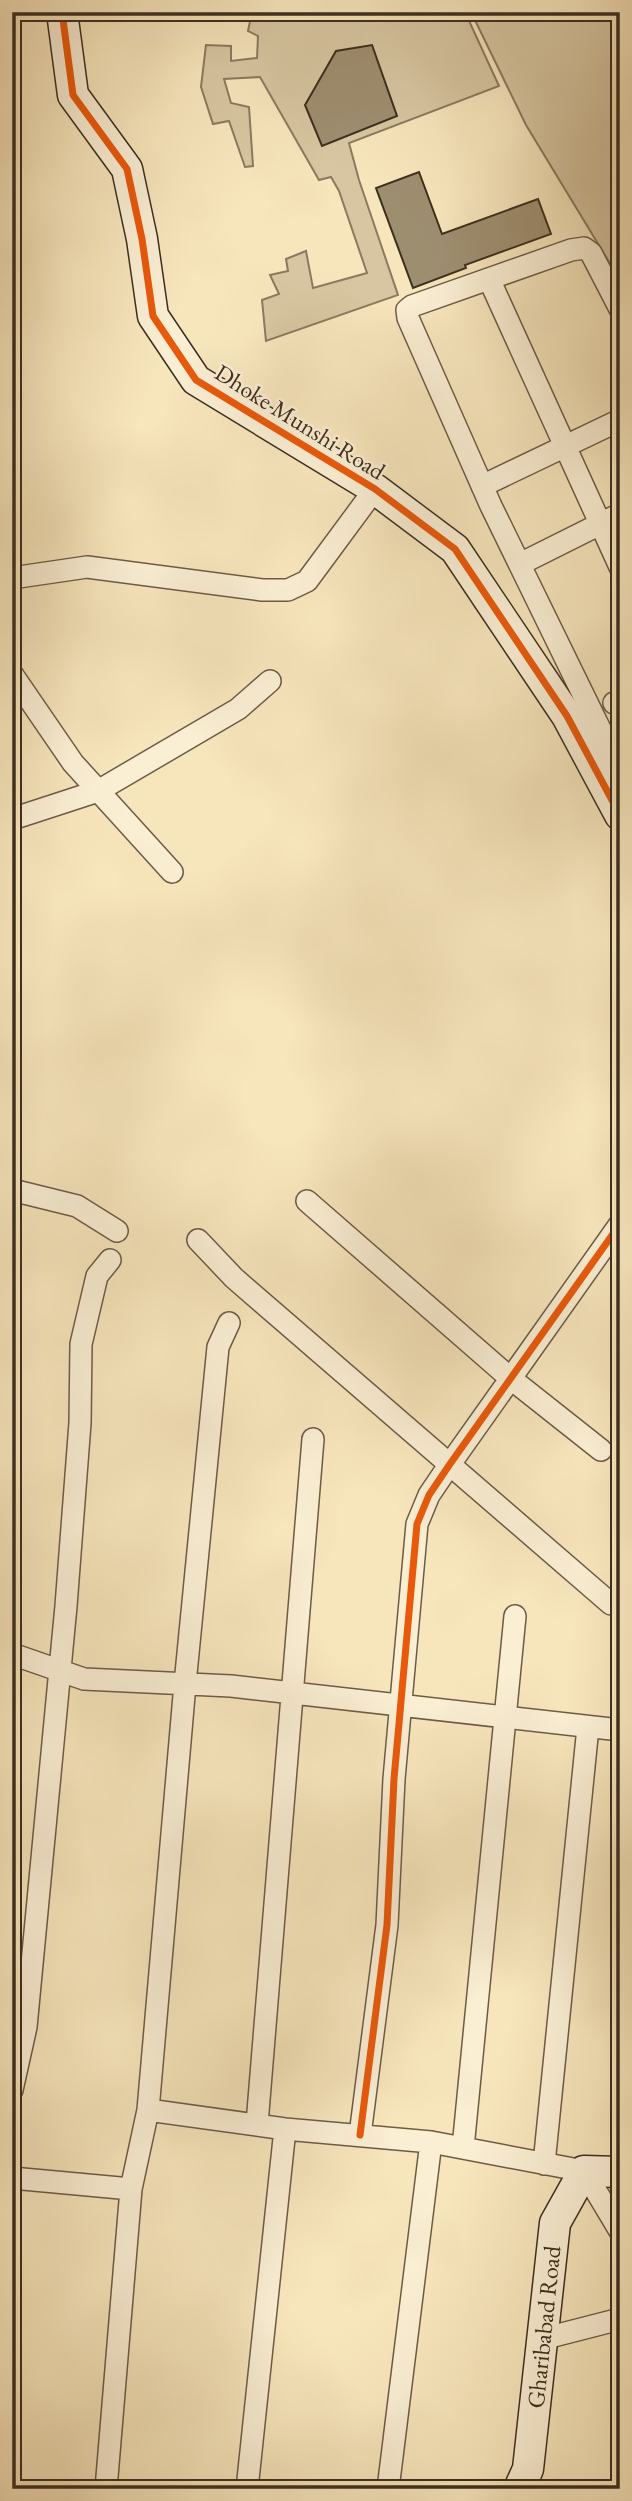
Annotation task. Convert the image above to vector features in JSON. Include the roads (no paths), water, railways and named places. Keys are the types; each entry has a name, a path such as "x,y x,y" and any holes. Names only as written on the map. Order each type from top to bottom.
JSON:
{"street":[{"name":"Dhoke Munshi Road","path":"62,12 73,95 127,169 142,239 153,316 196,380 375,489 454,549 568,716 620,815"},
{"path":"620,309 591,253 584,248 571,250 407,310 408,318 482,486 620,770"},
{"path":"489,279 620,567"},
{"path":"482,486 620,420"},
{"path":"12,578 88,567 262,590 288,590 307,581 375,489"},
{"path":"520,564 620,514"},
{"path":"12,674 73,763 172,872"},
{"path":"12,819 98,791 238,709 270,681"},
{"path":"12,1190 77,1206 117,1231"},
{"path":"307,1201 510,1378 601,1450"},
{"path":"360,2135 387,1926 394,1779 417,1524 429,1495 620,1224"},
{"path":"198,1240 234,1278 611,1604"},
{"path":"12,2090 26,2027 60,1671 80,1423 81,1344 97,1276 110,1260"},
{"path":"106,2489 131,2189 148,2110 218,1347 229,1323"},
{"path":"257,2124 313,1439"},
{"path":"463,2148 515,1616"},
{"path":"12,1654 84,1679 292,1693 620,1730"},
{"path":"544,2164 588,1727"},
{"path":"148,2110 285,2129 430,2142 583,2171 620,2172"},
{"path":"247,2489 285,2129"},
{"path":"388,2489 430,2142"},
{"path":"583,2171 620,2231"},
{"name":"Gharibabad Road","path":"519,2489 528,2469 555,2223 583,2171"},
{"path":"12,2178 131,2189"},
{"path":"542,2339 620,2319"}]}
